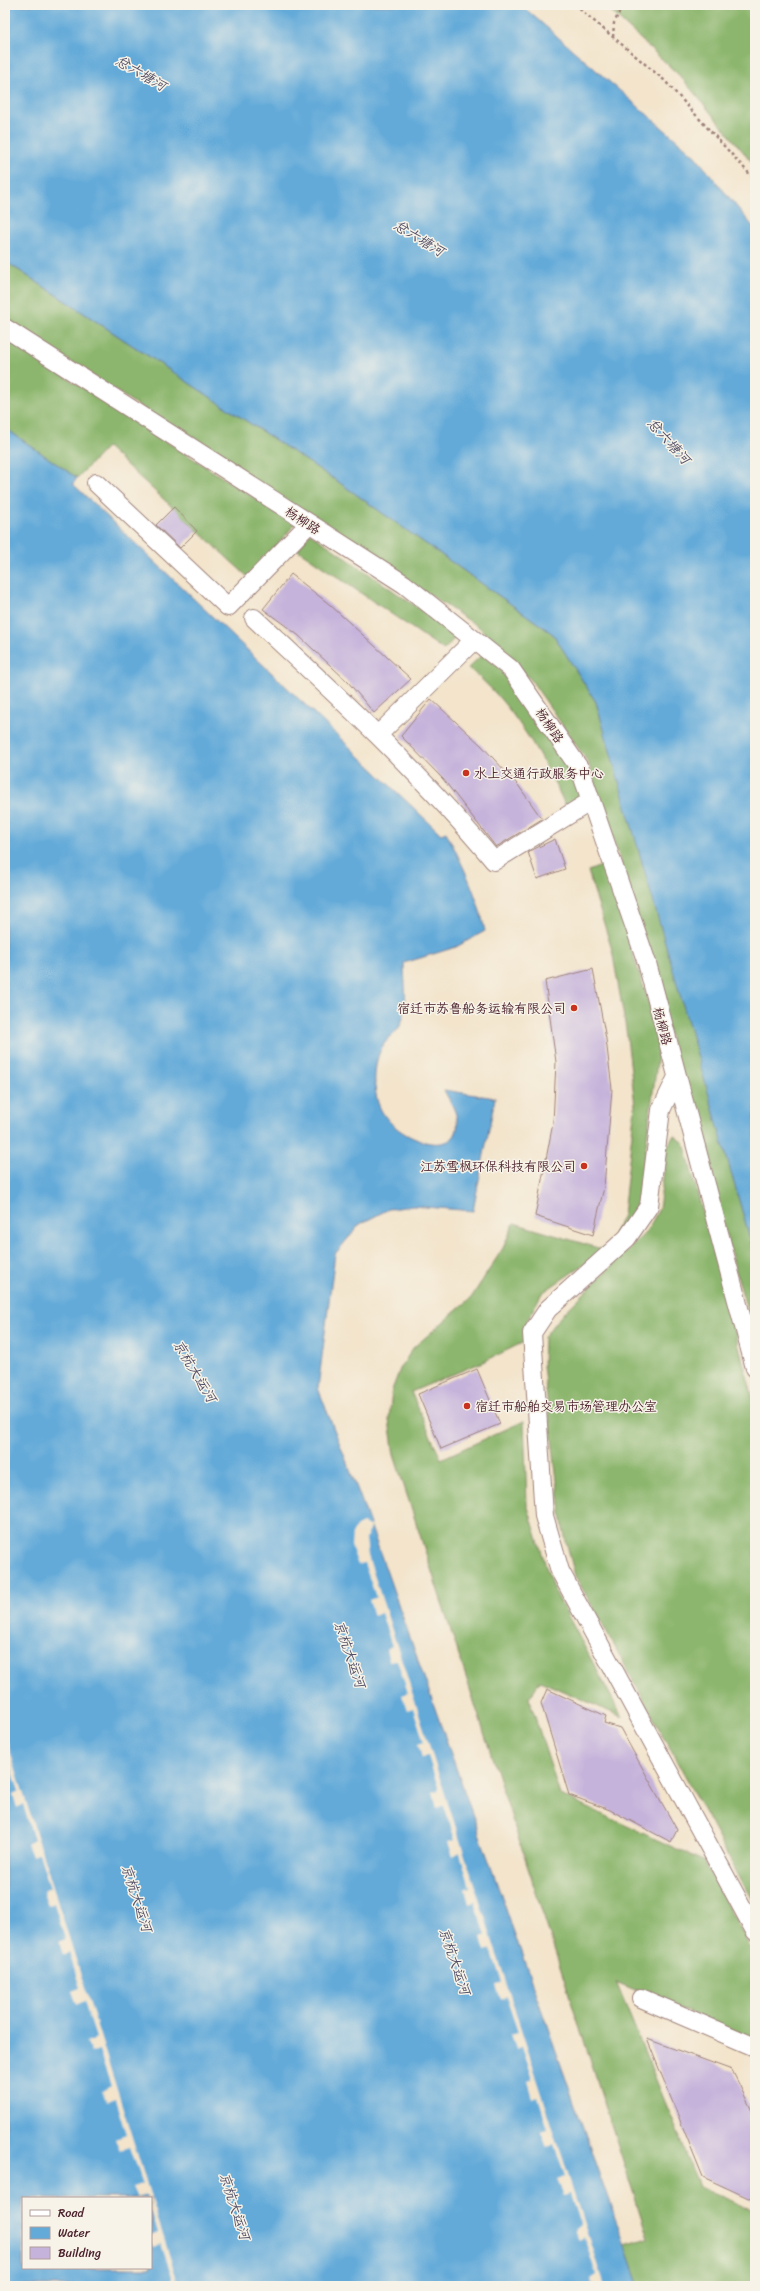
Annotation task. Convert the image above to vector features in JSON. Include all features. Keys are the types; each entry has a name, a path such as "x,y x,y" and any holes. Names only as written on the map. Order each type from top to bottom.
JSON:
{"street":[{"name":"杨柳路","path":"5,328 404,584 511,669 580,769 591,800 646,963 755,1368"},
{"path":"96,483 228,607 309,524"},
{"path":"254,618 379,734 460,820 494,861 591,800"},
{"path":"379,734 474,640"},
{"path":"677,1077 661,1110 649,1206 627,1238 548,1309 532,1332 544,1516 560,1571 755,1931"},
{"path":"641,1998 755,2047"}],"path":[{"path":"575,5 664,80 755,180"},
{"path":"613,37 614,23 623,5"}],"green space":[{"path":"604,5 755,5 755,166 681,77"},
{"path":"5,261 340,483 553,634 596,702 629,813 755,1256 755,1339 625,875 588,762 531,680 479,627 5,319"},
{"path":"5,338 295,524 249,578 107,447 77,478 5,428"},
{"path":"310,533 457,635 444,650 298,550"},
{"path":"482,655 498,666 566,763 581,795 565,805 537,750 511,712 483,680 468,668"},
{"path":"604,865 656,1025 658,1055 638,1204 621,1236 614,1233 623,1215 635,1105 626,1029 612,950 588,871"},
{"path":"674,1135 684,1143 755,1406 755,1906 601,1621 575,1576 563,1529 543,1366 544,1337 557,1320 647,1231 659,1209 667,1148"},
{"path":"514,1223 605,1250 542,1293 528,1319 524,1342 487,1360 411,1392 441,1459 524,1421 527,1504 552,1586 622,1717 540,1681 529,1698 560,1795 703,1861 755,1956 755,2040 616,1982 700,2187 755,2211 755,2286 639,2286 624,2245 648,2238 394,1455 389,1420 392,1390 400,1369 413,1348 471,1298 503,1248"}],"water":[{"name":"总六塘河","path":"5,5 521,5 695,156 755,229 755,1256 596,702 553,634 340,483 5,261"},
{"name":"京杭大运河","path":"5,428 77,478 73,484 441,834 446,832 474,892 485,931 456,947 404,963 405,1003 403,1019 398,1029 381,1050 376,1063 375,1071 377,1099 384,1114 395,1127 409,1136 425,1142 439,1143 450,1140 457,1130 456,1115 444,1090 495,1098 473,1211 413,1206 389,1209 360,1224 335,1254 318,1388 360,1496 639,2286 5,2286"}],"pier":[{"path":"363,1523 371,1527 366,1538 368,1556 604,2286 594,2286 590,2278 596,2274 584,2237 579,2240 574,2230 580,2225 570,2193 564,2195 557,2180 565,2177 554,2144 547,2148 541,2131 548,2129 538,2096 533,2098 528,2081 533,2079 522,2046 516,2049 511,2034 518,2032 506,1997 501,2000 496,1984 502,1983 491,1949 485,1951 481,1937 486,1935 475,1902 469,1904 465,1888 470,1887 460,1853 453,1857 448,1842 455,1840 444,1805 437,1808 433,1792 439,1790 428,1756 422,1758 418,1744 424,1742 413,1708 407,1710 402,1695 408,1693 397,1660 389,1661 386,1649 392,1646 381,1613 374,1616 369,1600 376,1597 364,1563 358,1565 351,1546 352,1532 357,1526"},
{"path":"5,1735 151,2197 147,2197 146,2195 137,2197 132,2187 143,2184 130,2147 121,2150 116,2139 126,2135 115,2099 107,2102 102,2091 111,2086 99,2050 90,2053 86,2042 96,2038 84,2001 77,2005 72,1991 80,1988 69,1952 63,1955 59,1942 65,1939 54,1903 48,1906 43,1891 50,1888 39,1853 32,1856 27,1844 34,1840 23,1804 17,1808 13,1794 19,1791 8,1757 5,1758"},
{"path":"152,2200 179,2286 165,2286 164,2283 173,2279 161,2244 153,2247 152,2245 152,2235 158,2232 152,2214"}],"building":[{"path":"174,507 197,531 180,548 156,525"},
{"path":"291,574 329,604 411,679 374,713 348,682 298,635 263,609"},
{"path":"431,699 481,745 518,785 542,819 496,847 443,779 401,736"},
{"path":"555,839 565,869 537,879 528,852"},
{"path":"593,969 606,1039 612,1089 604,1187 593,1235 535,1216 553,1123 556,1062 545,981"},
{"path":"477,1369 500,1424 441,1449 418,1394"},
{"path":"547,1689 606,1716 604,1723 620,1728 677,1830 671,1842 610,1810 569,1795 541,1703"},
{"path":"647,2039 732,2070 755,2117 755,2201 703,2177"}],"place":[{"name":"水上交通行政服务中心","path":"466,773"},
{"name":"宿迁市苏鲁船务运输有限公司","path":"574,1008"},
{"name":"江苏雪枫环保科技有限公司","path":"584,1166"},
{"name":"宿迁市船舶交易市场管理办公室","path":"467,1406"}]}
